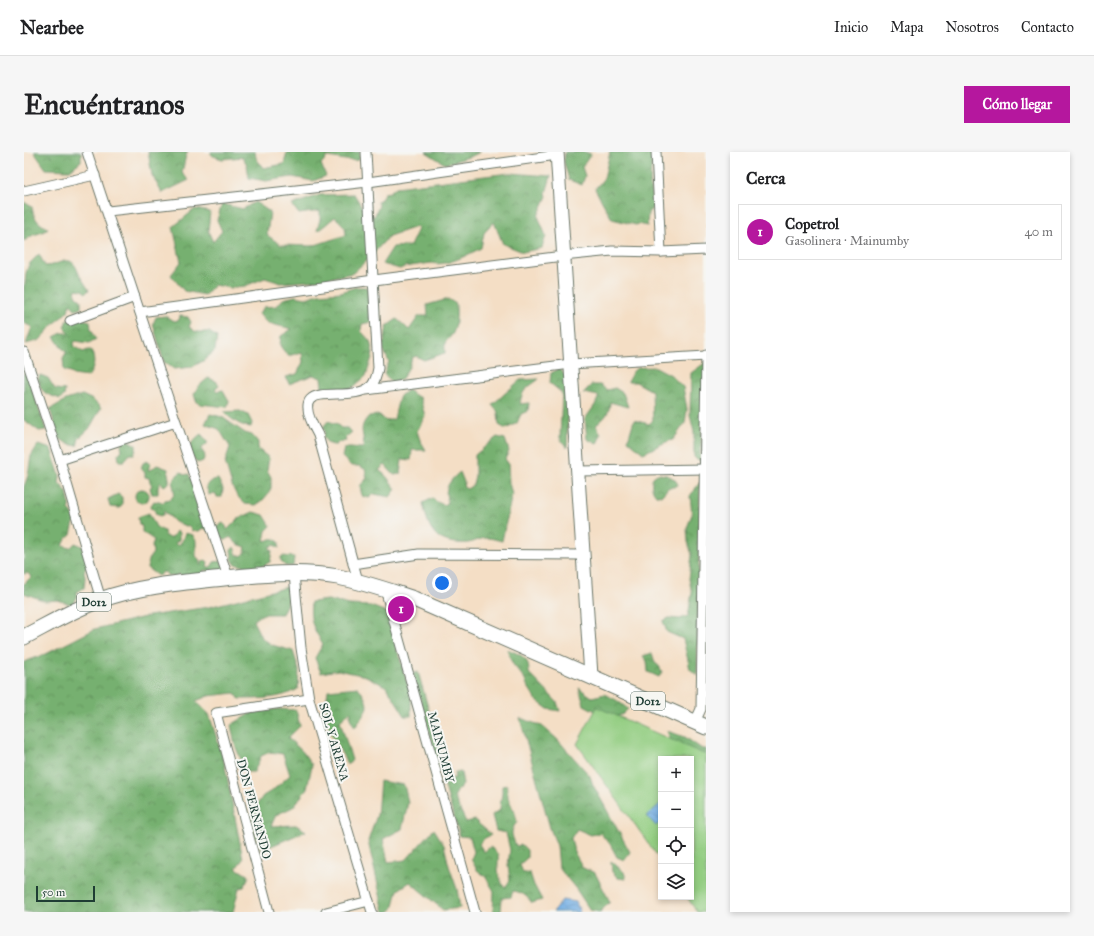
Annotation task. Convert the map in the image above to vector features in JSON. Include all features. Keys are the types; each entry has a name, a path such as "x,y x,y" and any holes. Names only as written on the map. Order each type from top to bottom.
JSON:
{"main road":[{"name":"D012","path":"24,637 72,612 101,600 134,590 228,577 294,574 317,575 358,581 385,589 434,608 701,724"}],"street":[{"path":"87,152 108,211 228,577"},
{"path":"366,152 378,368 377,377 372,385 366,390"},
{"path":"656,152 661,252"},
{"path":"108,211 368,182 557,153 591,676"},
{"path":"24,191 95,176"},
{"path":"140,312 564,256 612,251 661,252 706,250"},
{"path":"70,320 135,297"},
{"path":"24,352 60,460 101,600"},
{"path":"358,581 318,435 307,412 308,403 313,397 571,364 706,356 701,724"},
{"path":"60,460 176,422"},
{"path":"578,471 705,469"},
{"path":"353,564 418,554 583,555"},
{"name":"SOL Y ARENA","path":"294,574 301,648 309,699 372,912"},
{"name":"MAINUMBY","path":"385,589 474,912"},
{"name":"DON FERNANDO","path":"269,912 216,713 309,699"},
{"path":"326,912 369,901"}],"green space":[{"path":"34,152 81,152 81,161 70,170 46,169"},
{"path":"148,152 188,152 182,173 189,180 162,193 152,175"},
{"path":"211,152 255,152 256,158 263,168 284,164 287,152 360,152 359,160 327,157 321,164 326,176 313,181 292,177 266,181 249,178 247,165 243,157 222,159 211,155"},
{"path":"426,152 480,152 445,164"},
{"path":"565,152 584,152 591,154 582,167 585,176 582,185 569,180 564,162"},
{"path":"610,152 652,152 650,185 653,208 648,213 647,226 612,219 595,189 604,178"},
{"path":"509,173 551,176 546,193 547,196 538,216 546,236 542,248 523,252 503,244 494,222 484,233 481,248 456,260 437,264 431,263 404,267 400,269 382,264 393,247 410,246 418,229 416,227 389,236 353,273 321,280 281,283 265,278 245,286 230,288 214,285 205,295 184,291 171,275 181,262 173,227 195,209 210,212 208,231 213,242 222,231 217,220 222,204 243,209 255,202 270,212 267,235 281,245 312,246 346,235 345,227 335,217 317,231 320,211 299,214 292,205 320,195 354,194 364,210 374,217 379,206 377,202 382,198 384,193 390,192 396,187"},
{"path":"24,202 32,207 35,217 39,222 48,228 24,241"},
{"path":"39,254 45,266 64,261 71,261 89,290 86,293 82,290 76,289 75,295 81,300 81,308 75,309 70,303 68,311 40,340 26,344 32,327 24,323 24,286 29,264"},
{"path":"356,287 367,287 373,299 371,322 362,324 361,331 370,341 373,354 366,376 351,389 337,391 322,387 321,378 313,375 289,384 286,377 297,374 303,362 302,352 288,356 280,346 281,336 292,329 267,323 259,314 264,307 277,306 283,299 295,296 306,298 319,294 341,292"},
{"path":"448,299 456,304 456,319 453,333 446,343 445,353 424,360 416,356 412,358 409,367 401,380 392,383 384,374 389,362 383,349 387,326 397,319 409,330 419,316 428,316 427,305"},
{"path":"165,316 174,321 179,320 180,316 188,317 191,322 189,327 196,332 209,332 217,337 215,351 203,361 192,367 174,369 164,362 153,324 156,317"},
{"path":"74,317 90,321 91,329 96,339 89,343 75,341 73,346 83,352 91,350 94,364 88,377 73,375 71,372 64,370 63,358 67,351 63,349 54,337 62,333 69,333 64,327 67,320"},
{"path":"706,362 700,460 697,460 694,457 694,432 690,415 691,373"},
{"path":"656,367 671,375 683,387 687,409 685,423 673,440 643,453 628,440 634,420 649,424 653,420 652,391 636,382 628,382 630,376 638,368"},
{"path":"559,369 566,376 568,411 567,448 560,438 562,393 550,383 551,373"},
{"path":"24,373 28,376 46,430 39,431 24,420"},
{"path":"40,375 48,378 55,389 65,390 64,396 60,399 44,392 38,379"},
{"path":"208,378 216,381 219,385 215,389 217,391 223,390 229,401 227,407 200,404 196,401 194,394 199,386"},
{"path":"539,379 526,389 522,395 520,404 529,403 528,411 521,414 517,423 506,429 499,425 498,412 492,405 520,380"},
{"path":"591,385 600,385 607,390 615,388 623,393 628,407 610,402 606,415 596,425 601,434 597,444 587,439 585,419 595,405 599,396 583,393"},
{"path":"407,390 420,398 425,416 417,431 426,450 412,450 411,460 402,459 400,474 394,475 385,465 379,470 386,476 396,489 390,497 374,494 369,498 362,496 360,486 367,478 365,469 359,466 351,466 342,457 344,448 363,448 364,443 362,429 365,421 369,416 380,415 386,421 394,419 399,397"},
{"path":"82,395 93,400 101,408 89,429 79,438 77,446 68,444 59,438 50,409 66,400"},
{"path":"240,411 248,415 252,423 251,427 236,422 224,412"},
{"path":"210,414 222,417 245,433 252,435 258,442 258,449 269,458 267,470 271,477 271,488 262,501 256,505 245,504 237,496 232,486 225,462 230,447 219,429 205,424"},
{"path":"328,421 337,424 341,428 347,428 352,432 345,438 346,441 339,442 336,445 330,444 326,441 323,437 325,432 323,427"},
{"path":"201,434 207,441 207,444 201,449 205,455 203,461 198,463 191,455 190,448 191,444"},
{"path":"497,437 505,439 509,451 505,459 508,463 509,483 512,494 502,541 487,538 468,543 457,543 448,542 441,539 431,529 423,503 433,498 437,502 444,505 448,503 446,494 448,486 460,472 464,482 463,487 467,489 473,485 475,475 475,455"},
{"path":"126,439 136,445 136,450 134,454 130,454 124,461 119,461 118,454 122,450 121,445 123,440"},
{"path":"38,445 51,449 60,476 59,483 67,492 69,509 75,518 71,535 66,539 63,546 70,548 75,543 82,546 87,559 87,565 84,571 84,588 76,592 77,598 72,605 58,600 45,601 24,593 24,584 31,577 28,573 24,574 24,487 28,475 31,456"},
{"path":"147,461 151,464 148,470 151,470 157,465 168,469 169,483 164,486 161,482 158,487 158,494 152,494 150,488 152,485 149,478 145,477 145,473 141,468 143,463"},
{"path":"181,472 184,475 189,474 190,478 192,478 202,505 201,512 204,521 206,521 208,530 203,528 199,531 192,531 189,527 175,522 164,511 164,514 160,516 150,507 154,501 163,503 165,500 172,498 174,491 172,482"},
{"path":"657,474 666,475 675,479 678,485 669,487 661,496 656,495 652,489 652,484 653,477"},
{"path":"218,479 223,489 222,497 217,497 216,494 213,493 209,495 206,486 213,480"},
{"path":"700,482 697,675 690,669 683,639 667,632 663,621 669,618 680,619 688,616 692,593 689,579 692,555 688,542 687,528 692,514 690,496"},
{"path":"142,489 147,491 149,496 147,501 142,503 137,501 135,496 137,491"},
{"path":"118,494 122,497 122,506 119,508 110,507 108,499"},
{"path":"253,512 264,515 271,526 266,531 264,541 274,539 279,542 279,548 274,545 269,547 272,551 270,562 257,569 235,564 232,559 231,550 234,547 237,555 242,556 246,547 237,544 230,537 226,540 215,531 218,525 223,523 227,530 238,519"},
{"path":"149,513 156,527 164,531 165,536 171,539 176,531 179,533 179,540 175,543 178,546 185,533 193,535 196,541 196,556 199,559 200,565 202,565 202,562 206,560 208,562 207,567 211,567 214,562 221,561 229,574 215,573 214,571 212,572 205,570 203,571 204,576 183,576 178,574 176,577 167,575 167,573 163,572 158,576 147,568 150,557 153,553 152,545 154,540 142,532 142,527 139,524 138,517"},
{"path":"282,556 294,557 293,566 285,566 280,559"},
{"path":"295,585 282,614 263,614 253,621 261,637 272,645 293,651 299,670 298,689 284,695 270,698 239,699 235,693 208,696 196,701 209,714 224,761 243,859 236,868 249,876 244,887 239,888 233,912 24,912 24,662 46,654 95,629 149,616 209,607"},
{"path":"328,600 350,605 371,606 386,612 411,696 411,716 405,716 387,687 366,676 338,670 321,673 315,658 323,644 312,624 311,602"},
{"path":"507,649 520,655 526,660 528,663 529,673 557,702 560,711 548,709 537,701 524,678 512,663"},
{"path":"652,653 655,663 659,666 662,672 659,677 648,672 647,661 643,656"},
{"path":"418,672 448,778 454,779 455,772 461,772 463,785 454,797 466,822 475,820 491,835 479,844 484,852 490,847 498,855 499,875 505,888 510,880 508,865 510,850 506,833 496,831 492,815 500,810 502,786 507,785 508,798 515,813 517,822 513,828 512,836 516,846 522,845 527,850 527,858 520,864 523,873 530,873 534,885 542,900 532,903 524,895 513,891 511,897 502,898 501,912 493,912 494,891 485,876 477,870 471,859 474,852 470,837 460,836 449,801 413,674"},
{"path":"358,687 366,699 367,708 365,712 355,728 350,718 351,711 340,721 352,760 348,765 329,730 326,704 328,690"},
{"path":"579,688 592,697 605,694 618,701 628,709 623,714 610,719 584,705"},
{"path":"597,707 706,755 706,912 697,912 689,900 694,900 694,756 658,756 658,857 577,744"},
{"path":"277,709 296,710 300,726 288,738 303,752 312,765 307,789 293,807 276,815 271,826 296,825 306,831 262,850 255,834 251,813 263,796 273,790 290,775 283,754 270,752 261,756 254,772 246,772 235,745 231,725 251,713"},
{"path":"520,718 542,726 557,739 590,776 593,785 630,852 624,860 617,857 610,844 600,833 591,835 577,829 571,838 574,852 583,868 595,873 610,902 600,912 590,910 576,889 559,868 557,846 550,828"},
{"path":"667,731 685,737 702,749 706,749 706,763 694,760 694,756 686,756 673,747"},
{"path":"380,781 404,785 408,802 402,829 383,839 388,862 406,860 434,829 444,845 457,889 460,908 443,910 410,882 398,890 393,909 389,912 384,912 368,841 377,815"},
{"path":"611,861 624,872 626,879 618,878 612,872"}],"water":[{"path":"658,806 658,824 656,826 647,816"},
{"path":"562,900 576,902 580,912 553,912"}],"place":[{"name":"Copetrol","path":"401,609"}]}
